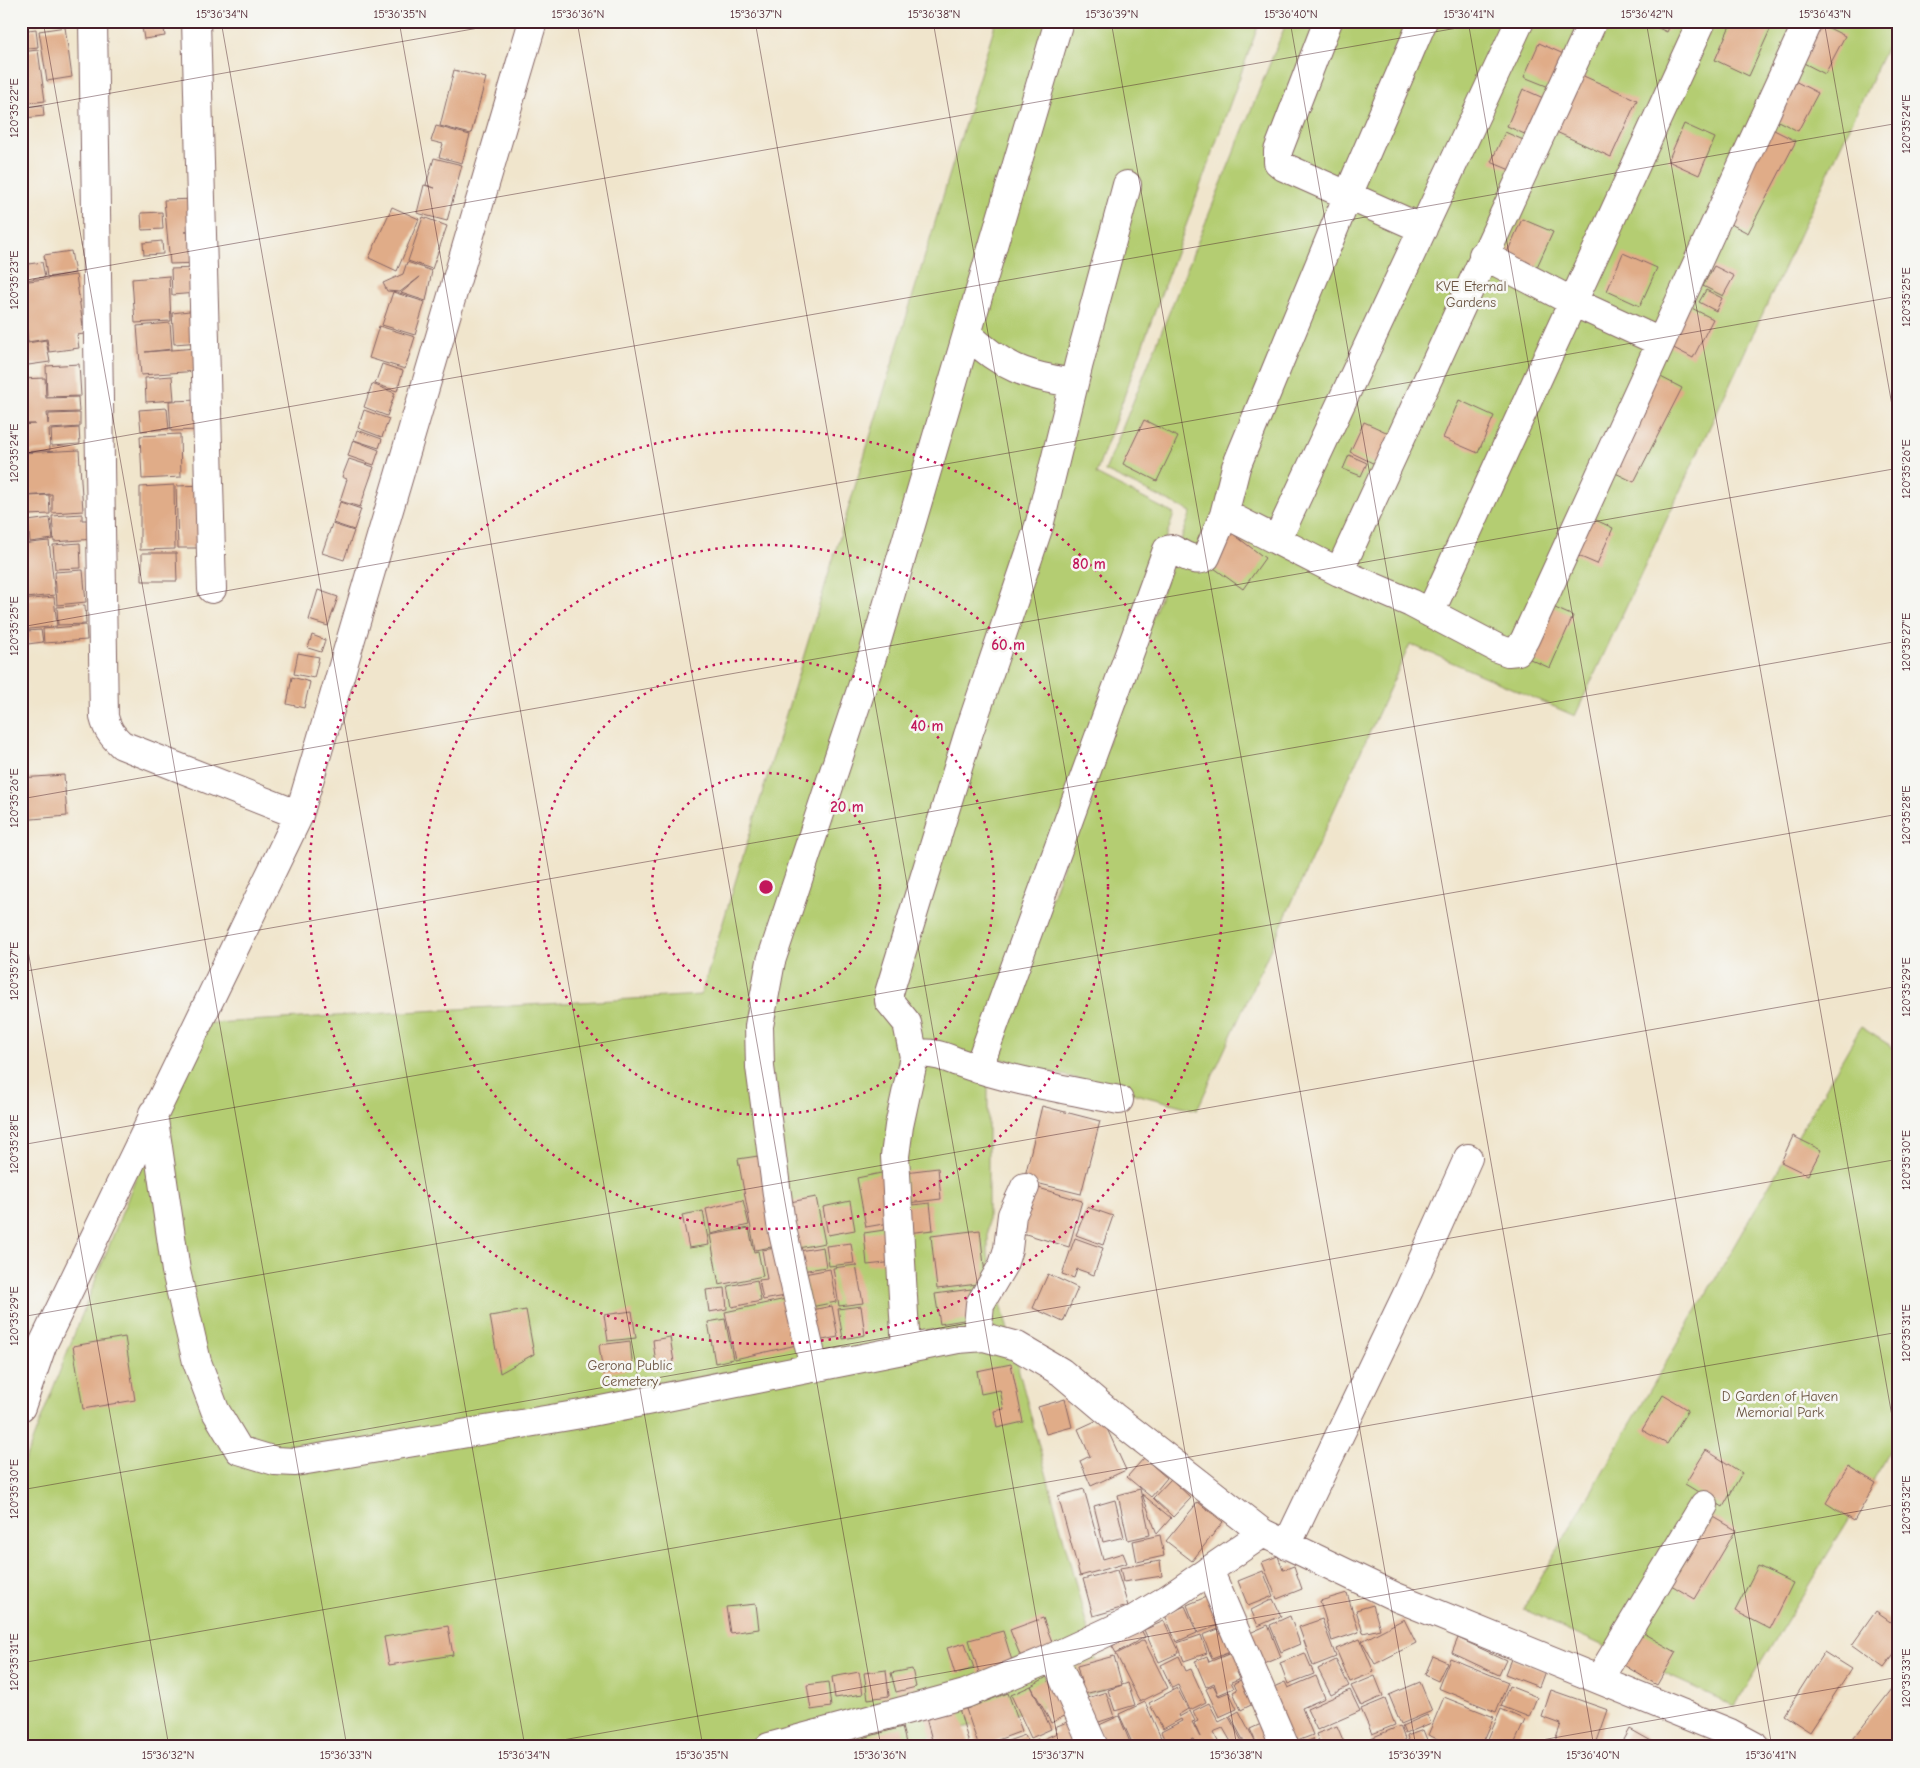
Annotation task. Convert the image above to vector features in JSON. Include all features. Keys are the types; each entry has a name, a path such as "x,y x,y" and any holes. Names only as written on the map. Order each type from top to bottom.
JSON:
{"street":[{"path":"93,21 104,717 113,738 122,745 299,815"},
{"path":"196,21 212,590"},
{"path":"21,1407 42,1346 153,1113 299,815 533,21"},
{"path":"814,1368 781,1224 760,1066 759,1026 772,961 873,654 1059,21"},
{"path":"1328,21 1277,155 1278,162 1284,168 1423,229"},
{"path":"978,1069 1167,550 1172,549 1202,560 1206,556 1224,515 1236,467 1348,195 1423,21"},
{"path":"1277,540 1520,21"},
{"path":"1338,572 1483,255 1593,21"},
{"path":"1430,614 1702,21"},
{"path":"1224,515 1338,572 1508,652 1518,651 1808,21"},
{"path":"906,1350 895,1156 899,1126 914,1057 907,1023 890,1001 889,994 968,735 1038,526 1127,184"},
{"path":"1483,255 1573,302 1660,342"},
{"path":"967,334 989,355 1008,366 1026,374 1074,383"},
{"path":"914,1057 926,1053 1015,1079 1118,1100"},
{"path":"153,1113 176,1271 197,1362 214,1410 239,1450 275,1461 295,1462 582,1414 977,1337 1017,1346 1061,1372 1113,1416 1263,1533 1396,1597 1730,1733 1756,1747"},
{"path":"1287,1545 1409,1290 1468,1158"},
{"path":"977,1337 980,1304 1003,1265 1008,1249 1012,1215 1025,1187"},
{"path":"1599,1679 1704,1505"},
{"path":"769,1747 965,1694 1054,1657 1131,1621 1263,1533"},
{"path":"1209,1570 1285,1747"},
{"path":"1054,1657 1094,1747"}],"green space":[{"name":"Gerona Public Cemetery","path":"996,21 1260,21 1096,474 1174,514 988,1064 988,1255 1104,1690 893,1747 21,1747 21,1470 196,1024 701,995"},
{"name":"KVE Eternal Gardens","path":"1287,21 1899,21 1575,716 1410,644 1197,1110 994,1057 1191,512 1105,471"},
{"name":"D Garden of Haven Memorial Park","path":"1861,1027 1899,1051 1899,1437 1735,1706 1523,1609"}],"building":[{"path":"21,21 40,21 41,24 21,26"},
{"path":"141,21 163,21 165,36 144,39"},
{"path":"1643,21 1672,21 1667,32"},
{"path":"1732,21 1774,21 1749,76 1715,60"},
{"path":"1815,21 1845,36 1825,74 1796,59"},
{"path":"65,27 72,77 47,81 39,31"},
{"path":"36,29 38,47 21,49 21,31"},
{"path":"1539,43 1568,56 1554,89 1524,77"},
{"path":"38,50 45,101 21,104 21,52"},
{"path":"454,70 486,78 471,134 440,126"},
{"path":"1577,73 1637,100 1611,157 1552,130"},
{"path":"1787,77 1818,93 1798,131 1768,116"},
{"path":"1523,89 1550,101 1533,138 1507,126"},
{"path":"43,105 44,116 25,118 23,107"},
{"path":"1684,124 1715,138 1699,175 1668,161"},
{"path":"436,126 470,135 462,163 439,157 443,144 431,141"},
{"path":"1766,126 1796,141 1748,233 1719,218"},
{"path":"1505,132 1528,142 1515,172 1491,162"},
{"path":"434,158 462,165 447,221 417,213 424,185 435,188 426,185"},
{"path":"197,199 198,231 184,232 196,232 198,263 170,264 164,200"},
{"path":"392,207 419,219 397,271 369,258"},
{"path":"162,212 163,229 142,230 141,213"},
{"path":"423,217 447,226 432,269 408,261"},
{"path":"1522,219 1553,232 1536,269 1506,255"},
{"path":"162,241 163,254 144,255 143,243"},
{"path":"71,251 75,273 47,277 44,255"},
{"path":"1623,253 1657,268 1640,306 1607,291"},
{"path":"42,262 45,277 24,280 22,265"},
{"path":"407,262 432,271 426,301 401,293 420,277 400,292 387,291 383,283 403,274"},
{"path":"1714,266 1734,276 1723,296 1703,286"},
{"path":"195,268 196,293 172,295 171,269"},
{"path":"76,275 84,334 77,335 79,348 49,352 47,339 28,342 21,282"},
{"path":"169,276 171,321 135,323 132,279"},
{"path":"1706,290 1722,298 1716,311 1699,302"},
{"path":"393,292 425,302 415,335 382,325"},
{"path":"1682,303 1713,319 1693,358 1662,342"},
{"path":"198,310 201,342 174,344 172,313"},
{"path":"170,323 172,349 145,352 197,348 199,371 141,375 137,326"},
{"path":"379,326 415,337 405,369 369,358"},
{"path":"46,340 50,362 21,366 21,344"},
{"path":"79,364 81,396 47,397 46,366"},
{"path":"382,364 403,371 397,391 375,384"},
{"path":"1653,373 1682,388 1634,482 1605,468"},
{"path":"172,376 174,400 146,402 145,378"},
{"path":"45,378 46,398 78,397 79,412 47,413 48,424 49,414 80,413 80,427 49,429 50,450 21,452 21,425 35,424 21,424 21,379"},
{"path":"372,384 395,393 387,416 364,407"},
{"path":"200,400 201,430 171,431 169,401"},
{"path":"1459,400 1494,416 1478,453 1443,438"},
{"path":"167,408 169,429 141,431 139,410"},
{"path":"364,410 389,419 382,437 358,428"},
{"path":"1144,420 1178,437 1157,481 1123,464"},
{"path":"1364,422 1395,436 1381,467 1350,452"},
{"path":"79,428 80,444 52,446 51,430"},
{"path":"357,430 382,439 379,448 354,440"},
{"path":"180,434 181,477 142,479 140,436"},
{"path":"353,440 379,450 374,465 348,456"},
{"path":"79,450 83,511 52,513 52,494 21,496 21,453"},
{"path":"1349,455 1367,463 1361,476 1343,469"},
{"path":"349,459 374,467 360,507 340,501 347,479 342,477"},
{"path":"174,485 175,549 140,550 140,487"},
{"path":"207,485 208,548 178,548 176,486"},
{"path":"49,495 50,514 29,515 28,496"},
{"path":"340,502 361,509 354,530 333,523"},
{"path":"82,514 82,520 93,520 94,539 54,542 52,516"},
{"path":"1585,515 1613,528 1597,564 1569,552"},
{"path":"50,518 53,539 30,542 28,521"},
{"path":"332,524 354,531 344,560 322,553"},
{"path":"1229,531 1265,558 1243,589 1207,563"},
{"path":"49,541 55,595 25,598 21,544"},
{"path":"80,543 81,568 55,569 53,545"},
{"path":"142,553 176,553 177,581 142,581"},
{"path":"83,570 86,602 57,605 55,572"},
{"path":"318,590 338,597 328,626 309,620"},
{"path":"54,597 57,626 21,630 21,600"},
{"path":"1544,603 1573,616 1550,668 1521,655"},
{"path":"85,605 86,624 58,625 57,607"},
{"path":"86,625 87,640 44,643 43,629"},
{"path":"41,630 43,642 28,644 27,631"},
{"path":"312,635 325,640 321,652 308,648"},
{"path":"298,653 319,657 314,678 294,674"},
{"path":"292,677 310,682 304,708 287,704"},
{"path":"64,775 67,816 21,820 21,778"},
{"path":"1042,1106 1100,1121 1081,1194 1024,1180"},
{"path":"1793,1136 1821,1150 1808,1175 1781,1162"},
{"path":"765,1155 782,1245 755,1250 738,1159"},
{"path":"938,1168 941,1199 908,1203 905,1172"},
{"path":"886,1172 895,1222 866,1227 857,1178"},
{"path":"1032,1186 1082,1201 1069,1247 1019,1232"},
{"path":"816,1197 825,1243 793,1249 785,1203"},
{"path":"743,1200 749,1225 711,1234 706,1209"},
{"path":"850,1201 855,1230 828,1235 823,1207"},
{"path":"930,1203 933,1230 907,1233 904,1206"},
{"path":"1087,1207 1113,1216 1103,1245 1076,1235"},
{"path":"703,1211 709,1245 689,1248 682,1215"},
{"path":"749,1228 754,1252 758,1251 763,1276 719,1285 710,1235"},
{"path":"891,1229 895,1262 867,1265 864,1233"},
{"path":"980,1230 986,1283 937,1289 931,1236"},
{"path":"1075,1238 1103,1248 1094,1275 1077,1269 1074,1278 1062,1274"},
{"path":"851,1243 854,1263 829,1266 826,1246"},
{"path":"783,1247 791,1295 763,1300 759,1280 767,1279 762,1250"},
{"path":"823,1247 826,1267 802,1271 799,1251"},
{"path":"856,1265 863,1303 839,1306 833,1268"},
{"path":"830,1269 836,1302 811,1307 804,1274"},
{"path":"1048,1274 1078,1288 1063,1322 1033,1308"},
{"path":"757,1280 761,1301 732,1307 728,1286"},
{"path":"725,1288 727,1309 709,1312 706,1290"},
{"path":"971,1289 976,1318 940,1324 935,1294"},
{"path":"795,1297 805,1343 735,1359 725,1312"},
{"path":"832,1306 838,1337 813,1342 807,1311"},
{"path":"861,1306 865,1335 843,1339 838,1309"},
{"path":"526,1310 534,1354 500,1373 490,1316"},
{"path":"632,1311 636,1338 608,1341 604,1315"},
{"path":"725,1319 733,1359 715,1363 708,1322"},
{"path":"125,1337 135,1400 83,1409 73,1346"},
{"path":"670,1337 674,1362 656,1365 653,1340"},
{"path":"630,1341 633,1369 603,1374 599,1345"},
{"path":"1011,1364 1023,1422 997,1428 994,1411 1004,1409 1000,1390 981,1394 977,1371"},
{"path":"1663,1395 1688,1410 1667,1444 1642,1430"},
{"path":"1065,1399 1072,1427 1046,1434 1038,1407"},
{"path":"1102,1418 1126,1470 1091,1486 1080,1461 1090,1456 1078,1429"},
{"path":"1706,1450 1742,1473 1723,1507 1685,1484"},
{"path":"1144,1458 1167,1478 1151,1497 1127,1477"},
{"path":"1848,1466 1876,1483 1854,1521 1826,1503"},
{"path":"1171,1479 1191,1498 1173,1517 1153,1498"},
{"path":"1084,1489 1103,1559 1123,1553 1127,1563 1080,1576 1058,1496"},
{"path":"1140,1489 1150,1535 1128,1540 1118,1495"},
{"path":"1142,1494 1171,1518 1157,1534"},
{"path":"1115,1500 1124,1537 1103,1542 1094,1506"},
{"path":"1198,1502 1223,1522 1192,1561 1166,1541"},
{"path":"1712,1516 1736,1530 1695,1599 1671,1585"},
{"path":"1160,1535 1164,1556 1137,1562 1133,1541"},
{"path":"1278,1556 1283,1570 1294,1566 1302,1589 1277,1599 1262,1562"},
{"path":"1160,1561 1162,1576 1123,1582 1120,1568"},
{"path":"1758,1566 1793,1583 1770,1629 1735,1611"},
{"path":"1117,1570 1128,1606 1093,1616 1083,1579"},
{"path":"1263,1571 1273,1596 1248,1606 1238,1581"},
{"path":"1347,1593 1359,1632 1332,1641 1320,1601"},
{"path":"1213,1594 1225,1623 1198,1633 1187,1605"},
{"path":"1273,1599 1281,1616 1258,1626 1251,1610"},
{"path":"756,1604 759,1629 730,1633 726,1607"},
{"path":"1373,1605 1380,1629 1363,1633 1356,1610"},
{"path":"1185,1606 1197,1633 1176,1642 1165,1615"},
{"path":"1876,1611 1899,1627 1899,1648 1884,1668 1852,1645"},
{"path":"1290,1616 1300,1644 1281,1652 1270,1625"},
{"path":"1043,1618 1054,1647 1022,1660 1010,1630"},
{"path":"1322,1619 1336,1657 1313,1666 1299,1627"},
{"path":"1404,1619 1416,1643 1375,1664 1362,1641"},
{"path":"1164,1621 1179,1653 1159,1662 1144,1630"},
{"path":"1268,1625 1281,1657 1257,1667 1243,1636"},
{"path":"448,1626 453,1655 389,1665 384,1637"},
{"path":"1139,1626 1145,1637 1116,1653 1112,1646 1130,1636 1128,1632"},
{"path":"1226,1626 1235,1650 1212,1659 1203,1635"},
{"path":"1003,1631 1013,1664 979,1673 969,1640"},
{"path":"1641,1632 1676,1652 1657,1685 1622,1664"},
{"path":"1201,1635 1207,1653 1184,1661 1177,1643"},
{"path":"1458,1638 1506,1660 1499,1675 1452,1653"},
{"path":"1360,1639 1374,1672 1350,1682 1336,1649"},
{"path":"1144,1640 1168,1688 1140,1702 1116,1654"},
{"path":"965,1643 974,1668 955,1674 947,1648"},
{"path":"1236,1651 1243,1669 1236,1672 1239,1679 1231,1682 1234,1688 1218,1695 1214,1683 1206,1687 1195,1661 1207,1656 1209,1662"},
{"path":"1824,1652 1851,1669 1810,1732 1784,1715"},
{"path":"1305,1653 1314,1674 1288,1684 1280,1663"},
{"path":"1114,1656 1122,1685 1084,1694 1077,1666"},
{"path":"1179,1656 1186,1671 1191,1669 1206,1702 1190,1710 1178,1685 1172,1688 1161,1665"},
{"path":"1433,1656 1447,1662 1438,1681 1425,1675"},
{"path":"1450,1658 1508,1682 1496,1712 1438,1688"},
{"path":"1511,1659 1545,1671 1539,1687 1505,1674"},
{"path":"1336,1660 1349,1686 1331,1695 1318,1669"},
{"path":"912,1669 916,1687 896,1692 891,1673"},
{"path":"886,1670 889,1696 868,1699 864,1673"},
{"path":"859,1672 863,1694 835,1698 832,1677"},
{"path":"1054,1673 1074,1711 1051,1723 1031,1686"},
{"path":"1316,1676 1325,1698 1302,1708 1313,1735 1292,1743 1269,1689 1285,1682 1288,1688"},
{"path":"1375,1676 1383,1696 1361,1706 1351,1686"},
{"path":"1248,1677 1259,1701 1241,1710 1233,1692 1237,1690 1234,1683"},
{"path":"1899,1680 1899,1747 1847,1747"},
{"path":"828,1682 831,1707 811,1710 807,1685"},
{"path":"1420,1682 1432,1711 1401,1724 1389,1695"},
{"path":"1128,1683 1135,1705 1115,1711 1108,1690"},
{"path":"1213,1685 1219,1696 1229,1692 1237,1709 1219,1717 1206,1689"},
{"path":"1031,1686 1051,1729 1031,1738 1011,1695"},
{"path":"1509,1686 1537,1697 1529,1717 1501,1706"},
{"path":"1177,1688 1188,1709 1178,1715 1179,1717 1190,1711 1195,1721 1192,1722 1200,1737 1194,1723 1198,1721 1193,1711 1209,1703 1219,1722 1229,1717 1245,1747 1234,1747 1223,1728 1213,1732 1220,1745 1216,1747 1197,1747 1193,1739 1190,1740 1194,1747 1168,1747 1161,1732 1182,1721 1181,1719 1163,1729 1149,1703"},
{"path":"1350,1690 1360,1711 1317,1730 1307,1709"},
{"path":"1551,1690 1608,1710 1595,1747 1553,1747 1561,1724 1542,1717"},
{"path":"1106,1692 1114,1717 1093,1724 1085,1699"},
{"path":"1008,1693 1022,1731 979,1747 966,1709"},
{"path":"1444,1697 1494,1717 1481,1747 1457,1747 1428,1735"},
{"path":"1385,1699 1395,1725 1372,1734 1361,1709"},
{"path":"1145,1702 1165,1747 1134,1747 1119,1714"},
{"path":"958,1705 970,1747 913,1747 932,1740 925,1714"},
{"path":"1501,1709 1525,1720 1513,1747 1501,1747 1487,1741"},
{"path":"1239,1711 1258,1747 1247,1747 1230,1716"},
{"path":"1427,1715 1431,1723 1405,1734 1402,1726"},
{"path":"1119,1716 1132,1747 1106,1747 1097,1726"},
{"path":"1074,1719 1086,1747 1044,1747 1041,1740 1057,1733 1055,1727"},
{"path":"1270,1720 1283,1747 1258,1747 1250,1729"},
{"path":"1337,1726 1346,1747 1321,1747 1316,1734"},
{"path":"1400,1726 1408,1747 1374,1747 1371,1738"},
{"path":"902,1727 907,1747 865,1747 863,1738"},
{"path":"1630,1729 1662,1747 1620,1747"},
{"path":"1423,1730 1430,1747 1411,1747 1407,1736"},
{"path":"1025,1735 1028,1743 1038,1739 1040,1747 1007,1747 1005,1742"},
{"path":"1313,1739 1316,1747 1294,1747"},
{"path":"1437,1740 1440,1747 1433,1747 1431,1742"}]}
